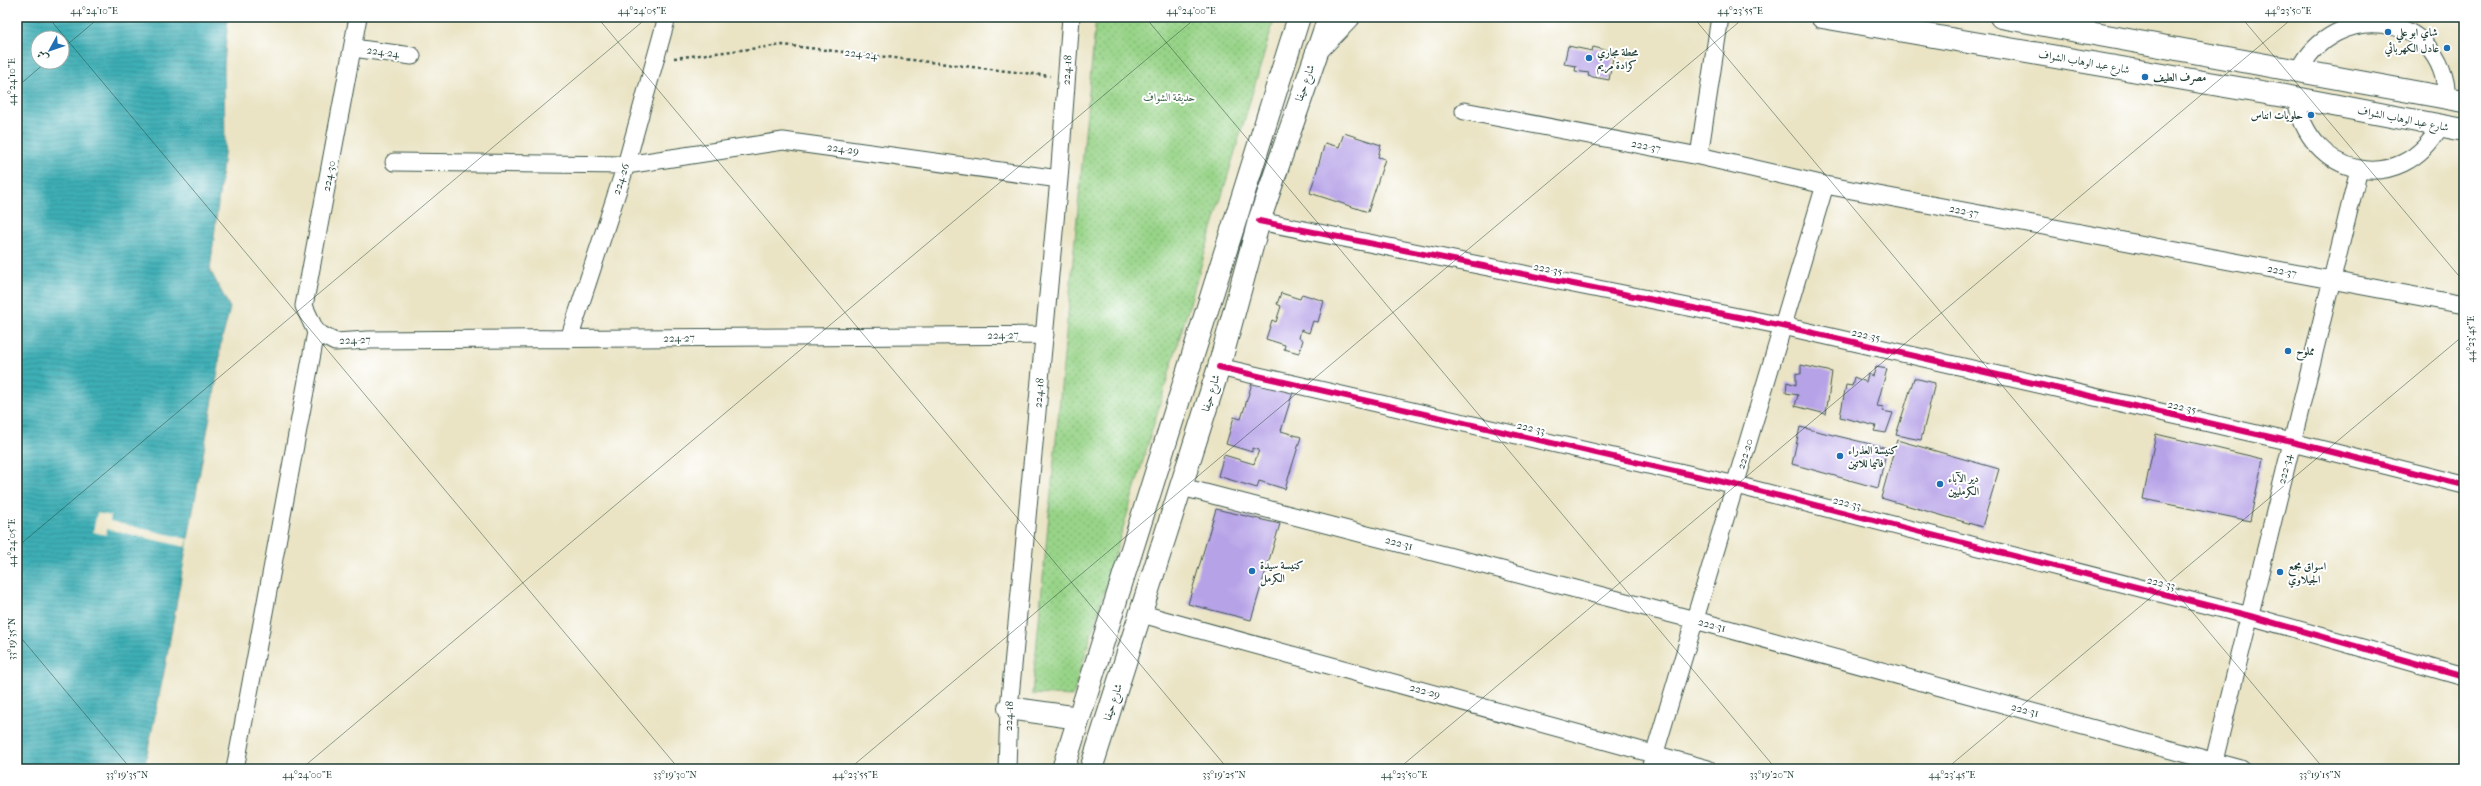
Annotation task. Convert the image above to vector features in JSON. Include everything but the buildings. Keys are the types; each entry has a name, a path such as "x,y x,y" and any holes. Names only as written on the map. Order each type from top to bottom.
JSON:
{"main road":[{"path":"1062,769 1299,17"},
{"name":"شارع حيفا","path":"1092,769 1220,367 1260,221 1329,17"},
{"path":"1317,50 1349,17"},
{"name":"شارع عبد الوهاب الشواف","path":"1822,17 2296,98 2464,130"},
{"path":"2000,17 2456,99"},
{"path":"1009,708 1079,718"}],"street":[{"name":"224-30","path":"316,332 304,306 358,17"},
{"name":"224-26","path":"569,340 626,165 668,17"},
{"name":"224-18","path":"1007,769 1009,708 1059,179 1071,17"},
{"path":"1699,156 1720,17"},
{"path":"2299,71 2312,47 2333,29 2359,20 2386,18 2411,30 2431,48 2456,99"},
{"name":"224-24","path":"353,48 412,56"},
{"path":"2296,98 2301,123 2315,144 2334,160 2358,169 2383,169 2407,161 2427,146 2440,126"},
{"name":"222-37","path":"1464,111 1699,156 1826,185 2464,305"},
{"name":"224-29","path":"394,162 626,165 783,141 1059,179"},
{"name":"222-34","path":"2213,765 2358,169"},
{"name":"222-20","path":"1652,762 1826,185"},
{"name":"222-35","path":"1260,221 1783,326 2292,442 2464,485"},
{"path":"235,769 316,332"},
{"name":"224-27","path":"316,332 335,342 368,340 569,340 1045,335"},
{"name":"222-33","path":"1220,367 1736,485 2250,616 2464,677"},
{"name":"222-31","path":"1182,487 1695,620 2213,765 2241,769"},
{"name":"222-29","path":"1142,614 1652,762 1708,769"}],"green space":[{"name":"حديقة الشواف","path":"1096,17 1275,17 1073,696 1032,694"}],"water":[{"path":"17,17 228,17 224,65 225,146 210,270 230,308 220,347 219,366 165,667 144,769 17,769"}],"pier":[{"path":"97,513 111,516 110,521 188,539 186,547 107,529 106,535 93,532"}],"cycle path":[{"path":"1259,221 1783,326 2292,442 2464,485"},
{"path":"1219,367 1736,485 2250,616 2464,677"}],"place":[{"name":"شاي ابو علي","path":"2388,32"},
{"name":"عادل الكهربائي","path":"2447,48"},
{"name":"محطة مجاري كرادة مريم","path":"1589,58"},
{"name":"مصرف الطيف","path":"2145,77"},
{"name":"حلويات انناس","path":"2311,115"},
{"name":"مملوح","path":"2288,351"},
{"name":"كنيسة العذراء فاتيما للاتين","path":"1840,456"},
{"name":"دير الآباء الكرمليين","path":"1940,484"},
{"name":"كنيسة سيدة الكرمل","path":"1252,571"},
{"name":"اسواق مجمع الجيلاوي","path":"2280,572"}]}
